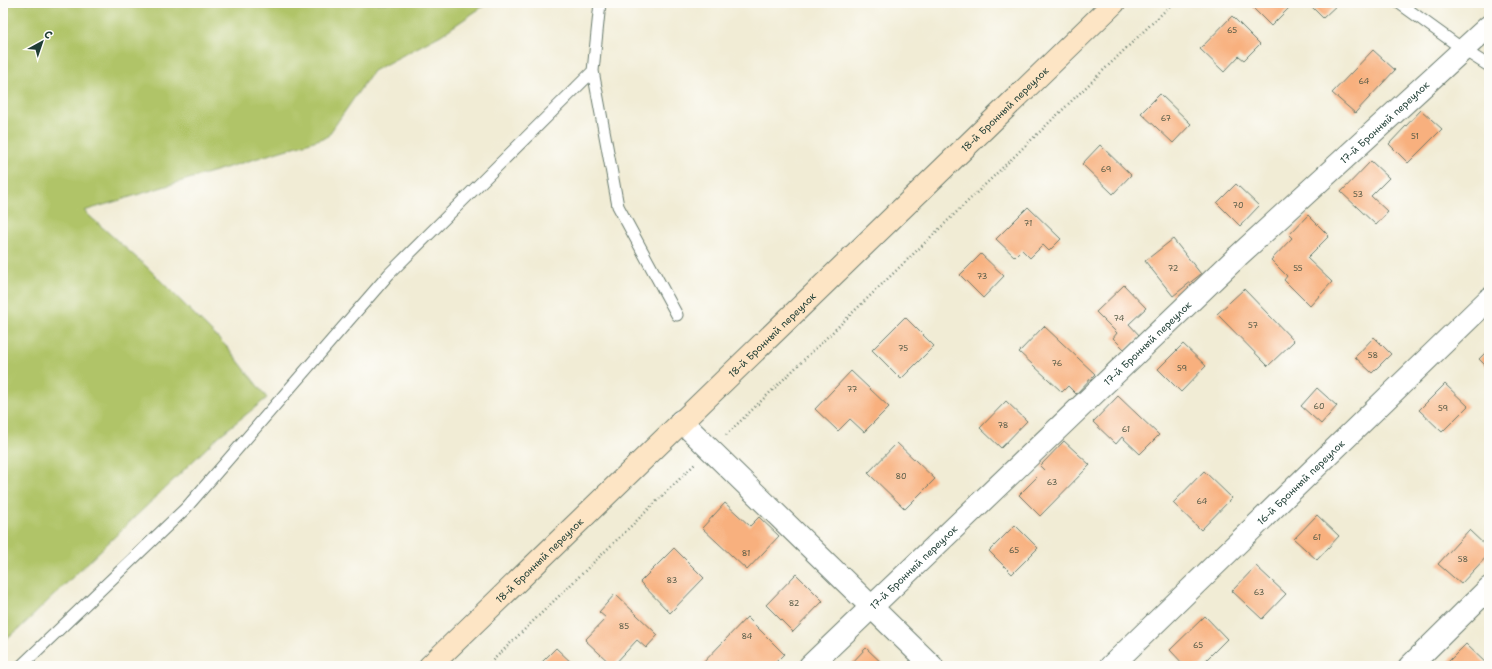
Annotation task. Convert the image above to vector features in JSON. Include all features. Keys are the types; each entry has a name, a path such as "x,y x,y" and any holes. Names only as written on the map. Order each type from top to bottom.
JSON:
{"street":[{"name":"18-й Бронный переулок","path":"430,666 681,421 1114,3"},
{"name":"17-й Бронный переулок","path":"810,666 1238,256 1489,26"},
{"name":"16-й Бронный переулок","path":"1111,666 1489,299"},
{"path":"681,421 932,666"},
{"path":"1410,666 1489,588"}],"lane":[{"path":"600,3 593,71 618,206 677,315"},
{"path":"1399,3 1464,50 1489,66"},
{"path":"21,666 186,508 389,274 593,71"}],"path":[{"path":"487,666 1173,3"}],"green space":[{"path":"3,3 488,3 441,35 373,71 327,137 84,211 148,268 229,349 267,398 219,436 19,629 3,641"}],"building":[{"path":"1248,3 1294,3 1271,26"},
{"path":"1308,3 1339,3 1323,18"},
{"path":"1232,16 1260,44 1244,60 1239,56 1224,72 1200,49"},
{"path":"1373,50 1395,70 1355,113 1332,93"},
{"path":"1160,94 1191,124 1173,143 1141,113"},
{"path":"1421,110 1442,129 1408,163 1389,144"},
{"path":"1100,145 1131,175 1113,194 1082,164"},
{"path":"1371,161 1389,178 1371,196 1388,212 1376,225 1341,192"},
{"path":"1236,184 1259,206 1240,226 1217,203"},
{"path":"1028,207 1061,239 1049,251 1043,245 1030,258 1022,250 1015,257 996,239"},
{"path":"1308,215 1329,236 1307,258 1332,282 1310,306 1284,280 1287,276 1271,260 1292,238 1289,235"},
{"path":"1173,239 1201,274 1173,296 1145,261"},
{"path":"981,254 1004,276 983,298 960,275"},
{"path":"1124,285 1146,308 1129,324 1140,336 1125,350 1113,338 1117,333 1096,312"},
{"path":"1244,289 1294,341 1268,366 1217,314"},
{"path":"905,317 934,346 901,379 872,350"},
{"path":"1044,326 1095,374 1076,394 1068,386 1062,392 1019,352"},
{"path":"1374,337 1391,354 1372,373 1355,357"},
{"path":"1183,344 1206,366 1181,392 1158,369"},
{"path":"1489,349 1489,369 1479,359"},
{"path":"851,371 889,407 864,432 850,419 838,431 815,409"},
{"path":"1445,384 1468,406 1442,432 1419,410"},
{"path":"1317,388 1337,406 1321,424 1301,406"},
{"path":"1118,396 1159,435 1140,454 1122,437 1116,444 1093,422"},
{"path":"1006,401 1027,421 1001,448 980,428"},
{"path":"1064,441 1090,465 1040,516 1019,495 1044,470 1040,466"},
{"path":"897,443 935,479 905,509 868,473"},
{"path":"1204,471 1232,498 1201,530 1173,503"},
{"path":"725,503 750,526 759,517 779,536 747,570 702,528"},
{"path":"1317,515 1339,536 1317,560 1294,539"},
{"path":"1015,525 1038,548 1012,574 989,551"},
{"path":"1469,530 1489,549 1489,554 1461,584 1438,564"},
{"path":"674,548 704,578 670,613 640,582"},
{"path":"1256,566 1286,594 1262,619 1232,591"},
{"path":"796,574 823,601 793,632 766,605"},
{"path":"615,594 658,635 646,648 637,640 613,666 585,640 606,618 599,612"},
{"path":"1205,616 1227,639 1200,666 1185,666 1170,650"},
{"path":"747,617 784,654 772,666 700,666"},
{"path":"1466,644 1489,666 1444,666"},
{"path":"556,648 575,666 538,666"},
{"path":"866,648 885,666 849,666"}]}
